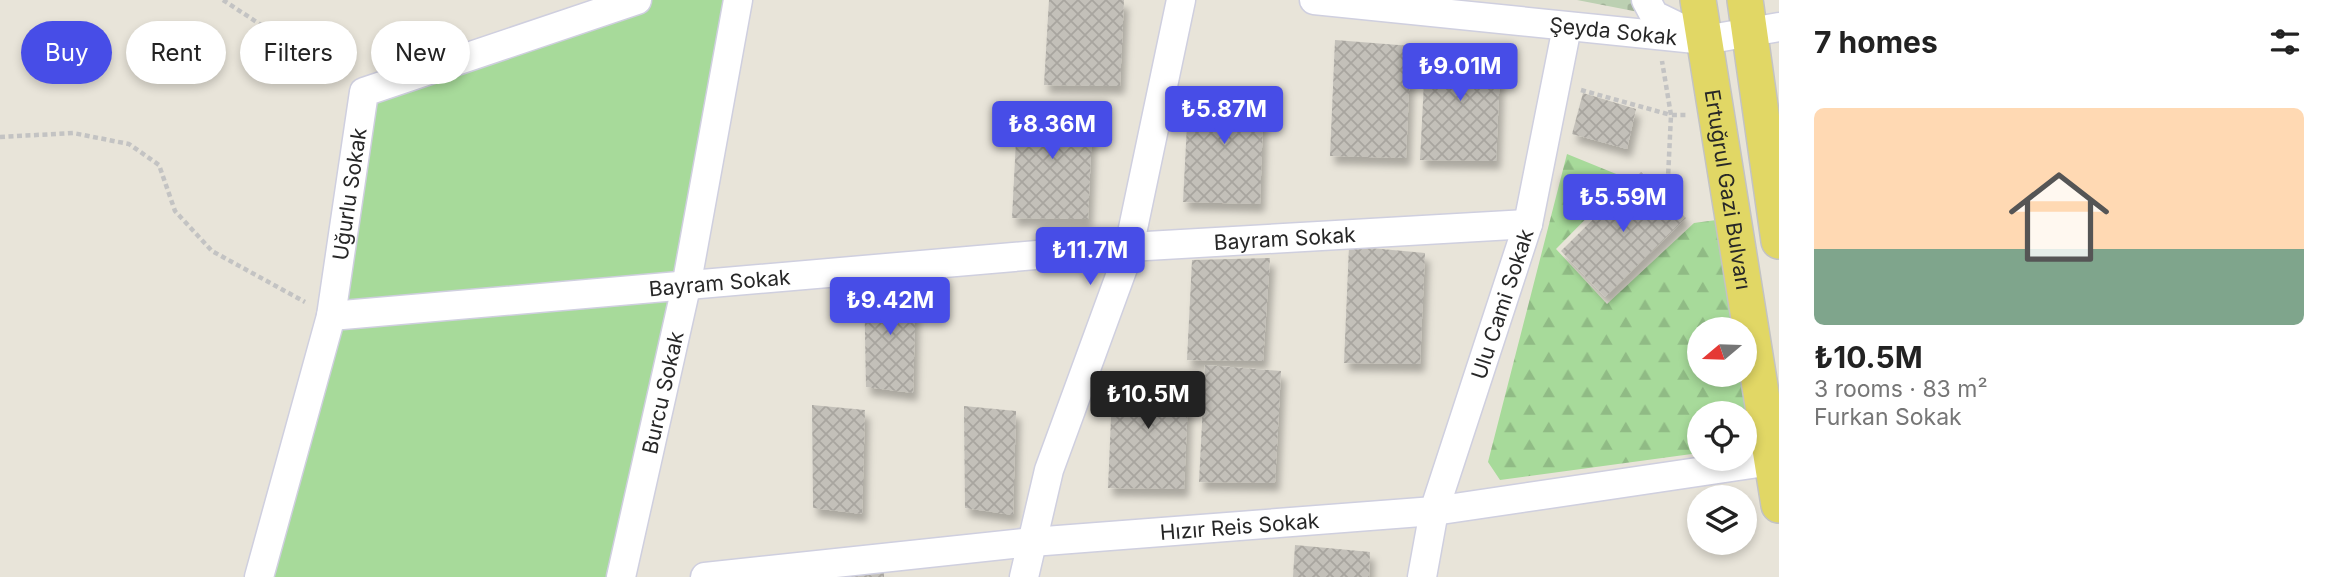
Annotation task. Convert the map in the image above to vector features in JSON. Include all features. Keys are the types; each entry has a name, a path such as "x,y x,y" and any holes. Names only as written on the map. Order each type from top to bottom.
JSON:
{"main road":[{"name":"Ertuğrul Gazi Bulvarı","path":"1698,0 1779,505"},
{"name":"Ertuğrul Gazi Bulvarı","path":"1758,19 1779,241"}],"street":[{"path":"364,92 637,0"},
{"name":"Burcu Sokak","path":"621,577 686,287 738,0"},
{"path":"1024,577 1049,470 1129,247 1181,0"},
{"name":"Şeyda Sokak","path":"1314,0 1705,40 1758,19"},
{"path":"1646,0 1654,15 1705,40"},
{"name":"Ulu Cami Sokak","path":"1422,577 1434,511 1528,224 1567,27"},
{"name":"Uğurlu Sokak","path":"259,577 331,316 364,92"},
{"name":"Bayram Sokak","path":"331,316 1129,247 1528,224"},
{"name":"Hızır Reis Sokak","path":"705,577 1032,542 1434,511 1772,461"}],"path":[{"path":"223,0 364,92"},
{"path":"1556,83 1671,115 1717,113"},
{"path":"1667,198 1671,115"},
{"path":"0,137 73,133 129,144 159,165 175,211 212,251 331,316"}],"green space":[{"path":"637,0 738,0 621,577 259,577 331,316 364,92 388,84 470,84 470,56"},
{"path":"1577,0 1653,0 1654,15"},
{"path":"1567,154 1626,178 1556,249 1607,304 1694,223 1724,219 1738,317 1687,317 1687,387 1747,387 1749,401 1687,401 1687,455 1500,480 1488,462"}],"building":[{"path":"1049,0 1124,0 1120,86 1044,85"},
{"path":"1335,40 1411,46 1406,158 1330,156"},
{"path":"1426,43 1501,49 1496,161 1420,160"},
{"path":"1189,86 1264,92 1260,204 1183,202"},
{"path":"1583,93 1636,109 1627,149 1572,134"},
{"path":"1018,101 1093,107 1088,219 1012,218"},
{"path":"1641,172 1686,218 1605,297 1561,251"},
{"path":"1349,246 1425,253 1420,364 1344,363"},
{"path":"1270,258 1263,361 1187,360 1192,260"},
{"path":"864,283 916,288 913,393 866,387"},
{"path":"1205,365 1281,371 1275,483 1199,482"},
{"path":"1113,371 1189,377 1184,489 1108,488"},
{"path":"812,405 865,410 862,514 813,508"},
{"path":"964,406 1016,411 1013,515 965,508"},
{"path":"1295,545 1370,552 1369,577 1293,577"},
{"path":"884,573 884,577 829,577 829,574"}]}
